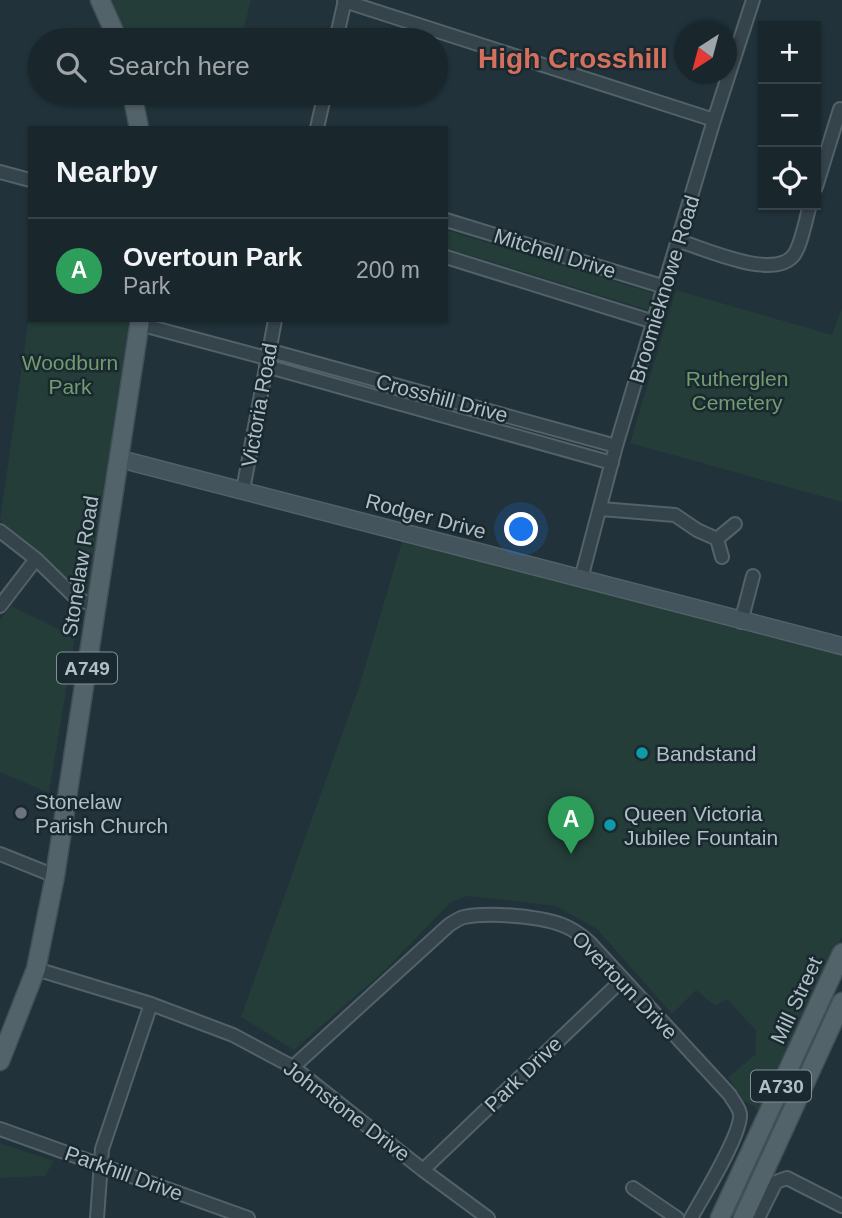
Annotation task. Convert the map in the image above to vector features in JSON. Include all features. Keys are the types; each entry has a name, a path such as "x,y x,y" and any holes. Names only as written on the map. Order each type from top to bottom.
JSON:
{"main road":[{"path":"100,0 113,28"},
{"path":"134,105 139,126"},
{"name":"Stonelaw Road","path":"0,1061 36,969 55,876 140,322"},
{"name":"Mill Street","path":"720,1218 842,953"},
{"name":"Mill Street","path":"743,1218 842,1002"}],"street":[{"name":"Broomieknowe Road","path":"581,579 616,446 753,0"},
{"path":"338,28 344,1 428,28"},
{"path":"448,34 714,120"},
{"path":"317,126 322,105"},
{"path":"821,171 840,109"},
{"path":"0,172 28,179"},
{"path":"679,241 762,267 782,265 795,255 808,210"},
{"name":"Mitchell Drive","path":"448,221 665,287"},
{"name":"Mitchell Drive","path":"448,258 654,322"},
{"name":"Crosshill Drive","path":"140,322 612,463"},
{"name":"Victoria Road","path":"243,490 275,322"},
{"name":"Crosshill Drive","path":"267,358 616,446"},
{"name":"Rodger Drive","path":"120,459 842,646"},
{"path":"601,509 675,515 697,530 717,539"},
{"path":"717,539 735,524"},
{"path":"0,531 36,559 78,600 96,605"},
{"path":"717,539 722,557"},
{"path":"0,606 36,559"},
{"path":"741,622 753,576"},
{"path":"0,854 55,876"},
{"name":"Overtoun Drive","path":"293,1067 461,917 516,916 565,925 589,942 730,1095 740,1112 740,1122 722,1162 691,1218"},
{"name":"Johnstone Drive","path":"36,969 151,1004 233,1035 293,1067 488,1218"},
{"name":"Park Drive","path":"423,1170 623,979"},
{"path":"97,1218 102,1149 151,1004"},
{"name":"Parkhill Drive","path":"0,1129 248,1218"},
{"path":"758,1218 776,1182 787,1178 842,1206"},
{"path":"633,1188 677,1218"}],"green space":[{"path":"112,0 251,0 244,28 123,28"},
{"path":"448,231 653,293 648,309 448,249"},
{"name":"Rutherglen Cemetery","path":"676,290 832,335 842,307 842,502 630,443"},
{"name":"Woodburn Park","path":"28,322 129,322 87,599 78,598 0,520"},
{"path":"404,535 842,646 842,937 759,1113 753,1105 745,1102 728,1077 755,1055 756,1031 727,999 715,1006 696,990 672,1014 597,929 556,906 468,896 451,902 385,970 294,1050 241,1017 359,687"},
{"path":"11,606 75,637 49,793 0,772 0,620"},
{"path":"0,1143 54,1161 45,1176 0,1178"}],"place":[{"name":"Bandstand","path":"642,753"},
{"name":"Stonelaw Parish Church","path":"21,813"},
{"name":"Queen Victoria Jubilee Fountain","path":"610,825"},
{"name":"Overtoun Park","path":"571,854"}],"district":[{"name":"High Crosshill","path":"573,58"}]}
